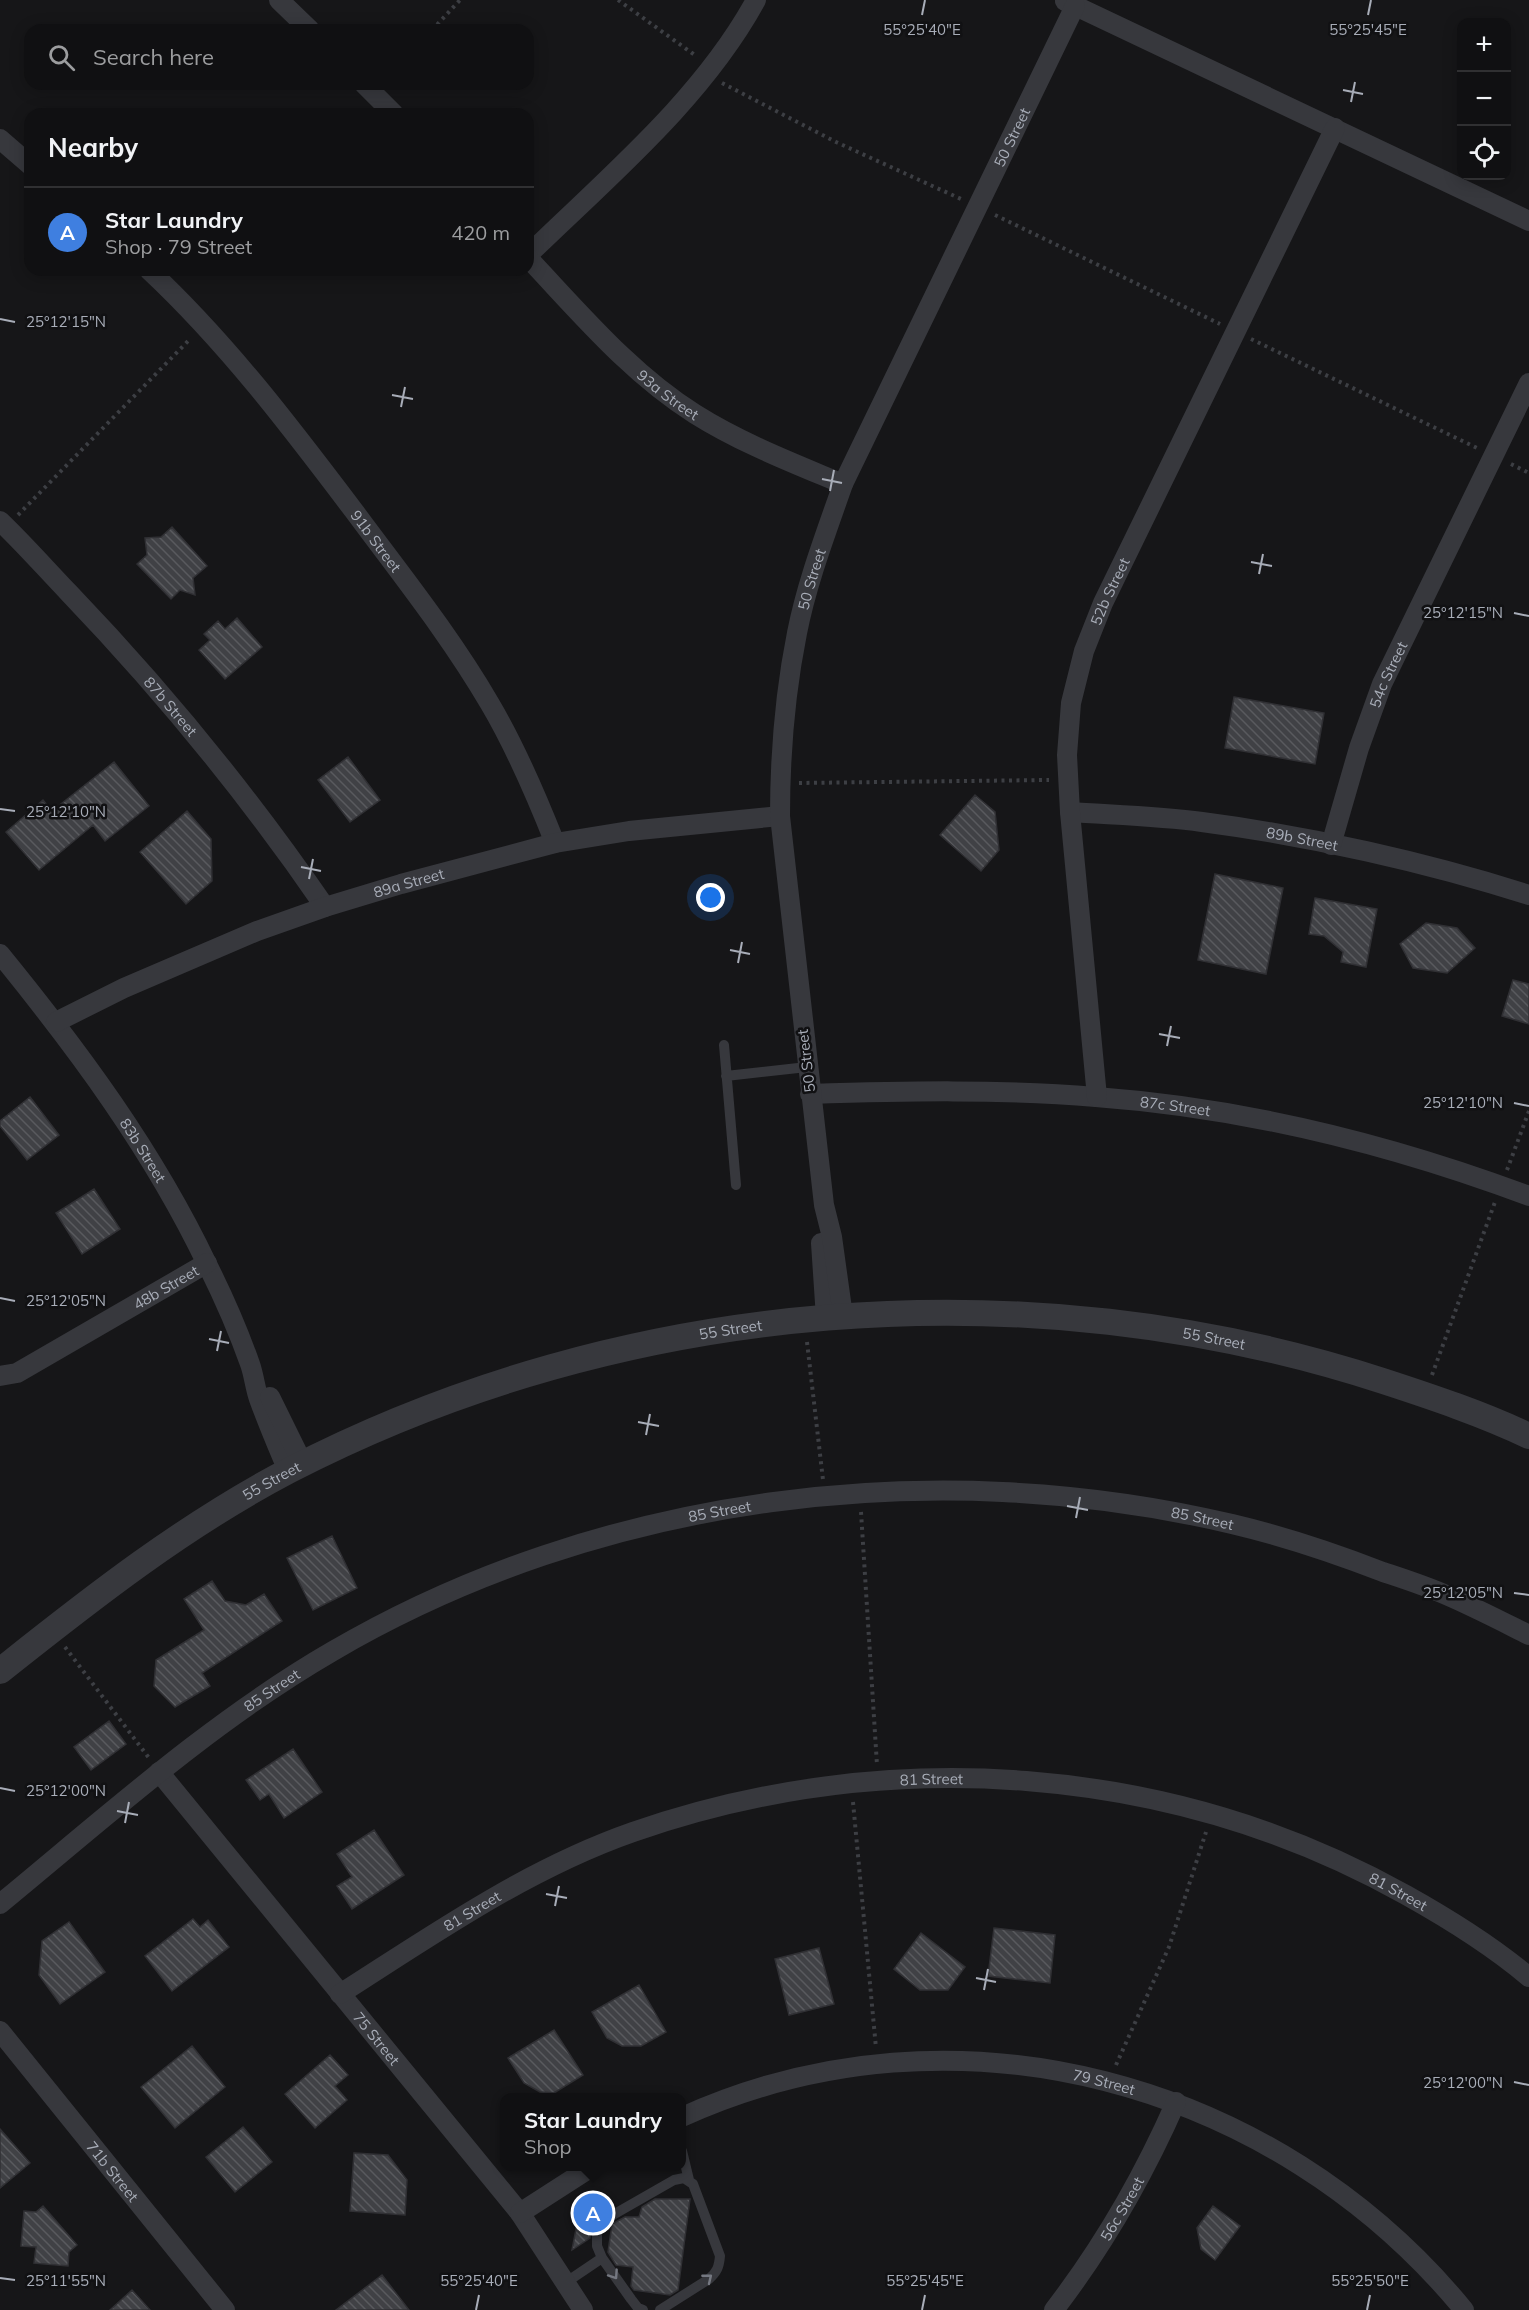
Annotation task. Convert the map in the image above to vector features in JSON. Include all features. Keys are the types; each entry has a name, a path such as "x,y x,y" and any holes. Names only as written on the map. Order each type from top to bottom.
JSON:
{"street":[{"path":"279,0 304,24"},
{"path":"534,250 660,126 709,71 756,0"},
{"path":"1069,3 1529,220"},
{"name":"50 Street","path":"824,1318 821,1238 824,1205 780,816 785,708 797,632 817,559 843,484 978,207 1069,3"},
{"path":"370,90 388,108"},
{"name":"52b Street","path":"1096,1097 1070,812 1067,755 1071,703 1084,651 1103,603 1335,128"},
{"path":"0,139 24,160"},
{"name":"93a Street","path":"534,262 625,360 658,388 694,413 732,435 843,484"},
{"name":"91b Street","path":"155,276 254,380 464,662 514,748 536,794 555,843"},
{"name":"54c Street","path":"1331,845 1359,747 1382,684 1529,383"},
{"name":"87b Street","path":"3,524 103,629 170,704 276,835 325,906"},
{"name":"89b Street","path":"1070,812 1201,822 1331,845 1436,869 1529,895"},
{"name":"89a Street","path":"56,1022 189,958 325,906 478,862 555,843 651,829 780,816"},
{"name":"83b Street","path":"0,954 56,1022 107,1093 156,1170 207,1263 251,1367 259,1399 296,1467"},
{"name":"87c Street","path":"810,1094 941,1091 1096,1097 1179,1106 1261,1119 1342,1137 1400,1153 1529,1196"},
{"name":"48b Street","path":"0,1376 17,1373 207,1263"},
{"name":"55 Street","path":"0,1671 160,1548 296,1467 378,1428 462,1396 547,1369 656,1343 722,1331 824,1318 940,1312 1039,1314 1137,1324 1235,1340 1331,1364 1425,1394 1529,1436"},
{"name":"85 Street","path":"0,1904 159,1772 255,1701 333,1651 410,1611 489,1576 570,1547 654,1524 739,1507 825,1496 927,1490 1029,1493 1131,1505 1232,1524 1330,1552 1444,1594 1529,1635"},
{"name":"75 Street","path":"159,1772 520,2213 583,2310"},
{"name":"81 Street","path":"340,1994 486,1900 561,1862 631,1833 702,1810 776,1793 851,1782 942,1777 1033,1780 1123,1793 1212,1814 1298,1844 1374,1878 1447,1918 1529,1977"},
{"name":"71b Street","path":"0,2031 225,2310"},
{"name":"79 Street","path":"686,2115 749,2090 791,2078 878,2064 984,2061 1047,2068 1109,2080 1176,2102 1250,2135 1318,2176 1382,2225 1440,2280 1464,2310"},
{"name":"56c Street","path":"1054,2310 1122,2212 1176,2102"},
{"path":"520,2213 585,2171"}],"lane":[{"path":"724,1045 736,1185"},
{"path":"726,1076 807,1067"},
{"path":"686,2169 689,2180"},
{"path":"643,2310 631,2300 602,2258 597,2246 597,2232 604,2220 674,2180 684,2178 693,2184 720,2256 720,2265 710,2279 660,2310"},
{"path":"565,2283 602,2258"}],"path":[{"path":"438,24 460,0"},
{"path":"618,0 709,71 836,142 978,207 1529,473"},
{"path":"3,524 204,325"},
{"path":"780,783 1068,780"},
{"path":"1425,1394 1529,1111"},
{"path":"824,1318 825,1496"},
{"path":"860,1494 878,1780"},
{"path":"52,1630 159,1772"},
{"path":"851,1782 878,2064"},
{"path":"1109,2080 1169,1947 1212,1814"}],"building":[{"path":"172,527 207,566 193,578 195,595 180,590 171,599 137,564 147,555 145,538 161,537"},
{"path":"237,618 262,647 225,679 199,650 210,640 204,634 218,621 225,629"},
{"path":"1234,697 1324,713 1315,764 1225,748"},
{"path":"348,757 380,800 350,822 318,780"},
{"path":"114,762 149,806 105,841 93,825 39,870 6,832 43,800 52,811"},
{"path":"975,795 995,812 999,850 981,871 940,835"},
{"path":"187,811 211,839 212,881 186,904 140,852"},
{"path":"1215,874 1283,888 1266,974 1198,960"},
{"path":"1315,898 1377,909 1366,967 1341,962 1343,952 1324,936 1309,934"},
{"path":"1426,923 1457,928 1475,948 1447,973 1413,968 1400,944"},
{"path":"1513,980 1529,984 1529,1024 1502,1016"},
{"path":"30,1097 59,1135 27,1160 0,1126 0,1121"},
{"path":"94,1189 120,1229 82,1254 56,1213"},
{"path":"332,1536 357,1588 313,1610 287,1558"},
{"path":"212,1581 225,1601 246,1605 264,1594 282,1621 202,1673 210,1686 175,1707 154,1686 156,1660 204,1630 184,1599"},
{"path":"109,1721 126,1744 91,1770 74,1747"},
{"path":"293,1749 322,1792 284,1818 269,1794 260,1800 246,1780"},
{"path":"374,1830 404,1875 352,1909 337,1886 352,1877 337,1854"},
{"path":"193,1919 200,1927 208,1920 229,1947 172,1991 145,1956"},
{"path":"69,1922 105,1972 60,2004 39,1975 42,1941"},
{"path":"994,1928 1055,1935 1050,1983 988,1976"},
{"path":"921,1933 965,1967 948,1990 920,1990 894,1969"},
{"path":"819,1948 834,2004 789,2015 775,1959"},
{"path":"639,1985 666,2032 641,2046 622,2046 607,2038 592,2012"},
{"path":"554,2030 583,2075 554,2093 540,2092 524,2083 508,2058"},
{"path":"192,2046 225,2087 175,2128 141,2087"},
{"path":"330,2055 348,2075 335,2086 347,2100 315,2128 285,2094"},
{"path":"243,2127 272,2162 235,2192 206,2157"},
{"path":"0,2129 30,2163 0,2188"},
{"path":"354,2153 388,2155 407,2180 405,2215 350,2211"},
{"path":"595,2197 602,2213 591,2228 590,2238 572,2250 581,2203"},
{"path":"655,2199 690,2199 678,2290 670,2295 634,2290 631,2286 633,2267 616,2265 608,2252 612,2224 625,2217 639,2217 642,2207"},
{"path":"43,2206 77,2245 69,2252 68,2266 34,2263 36,2247 21,2246 24,2211 36,2212"},
{"path":"1213,2206 1240,2226 1215,2260 1201,2249 1197,2228"},
{"path":"382,2275 409,2310 336,2310"},
{"path":"132,2290 150,2310 110,2310"}],"place":[{"name":"Star Laundry","path":"593,2213"}]}
